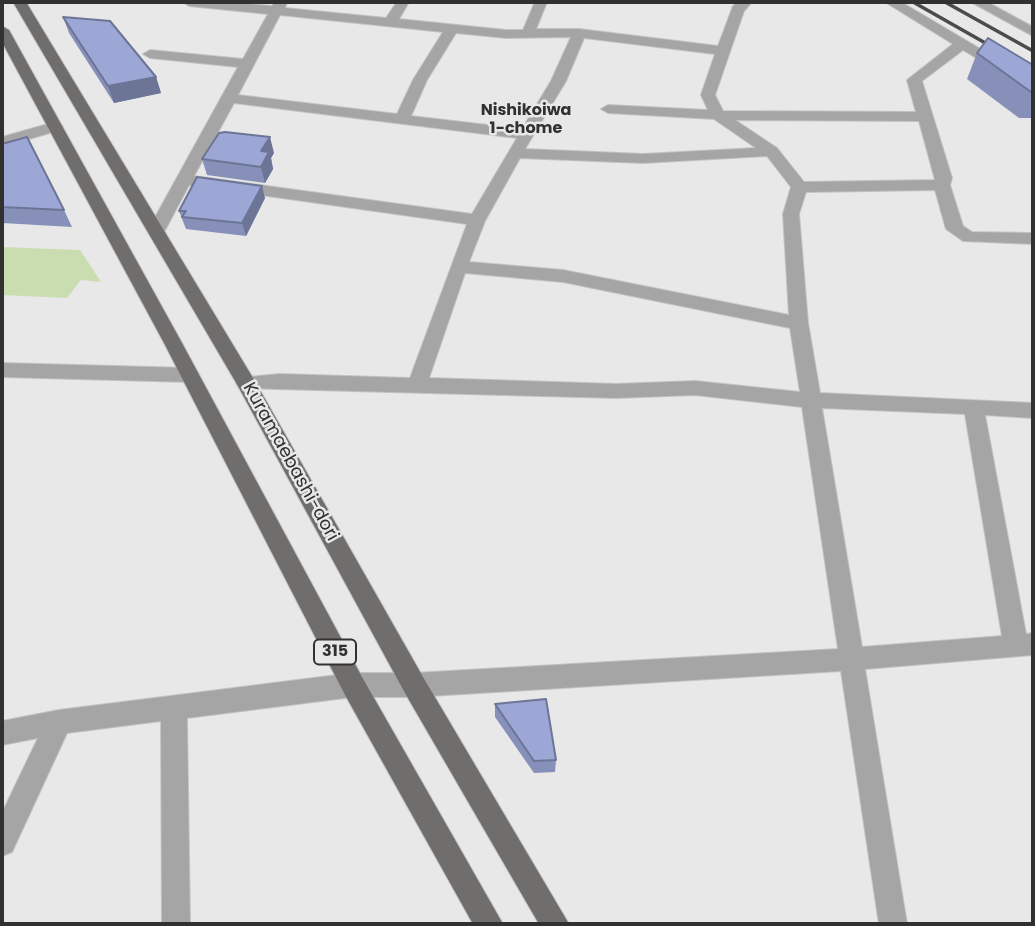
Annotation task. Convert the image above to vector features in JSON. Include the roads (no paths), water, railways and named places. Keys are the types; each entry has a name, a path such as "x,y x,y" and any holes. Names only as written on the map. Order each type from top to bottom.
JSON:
{"main road":[{"name":"Kuramaebashi-dori","path":"19,2 246,383 414,685 555,924"},
{"name":"315","path":"2,30 190,375 353,685 489,924"}],"street":[{"path":"189,2 279,6 390,22 506,34 579,33 722,51"},
{"path":"390,22 403,2"},
{"path":"528,33 541,2"},
{"path":"892,2 1033,86"},
{"path":"978,2 1033,32"},
{"path":"740,3 708,95 718,115 771,151 799,187"},
{"path":"157,230 279,6"},
{"path":"402,119 420,80 452,28"},
{"path":"416,387 477,220 524,134 570,60 579,33"},
{"path":"963,44 914,80 944,178 942,185 955,229 969,237 1033,239"},
{"path":"150,54 248,64"},
{"path":"230,98 524,134"},
{"path":"608,109 718,115 926,117"},
{"path":"2,142 55,127"},
{"path":"515,153 558,158 690,160 771,151"},
{"path":"186,180 477,220"},
{"path":"799,187 942,185"},
{"path":"799,187 791,214 799,323 893,924"},
{"path":"461,267 563,276 799,323"},
{"path":"2,370 190,375"},
{"path":"246,383 279,381 616,391 695,388 810,400 1033,410"},
{"path":"2,733 59,722 353,685 414,685 852,659 1025,644 974,408"},
{"path":"174,709 176,924"},
{"path":"2,842 59,722"}],"railway":[{"path":"913,2 1033,70"},
{"path":"945,2 1033,51"}],"district":[{"name":"Nishikoiwa 1-chome","path":"526,120"}]}
